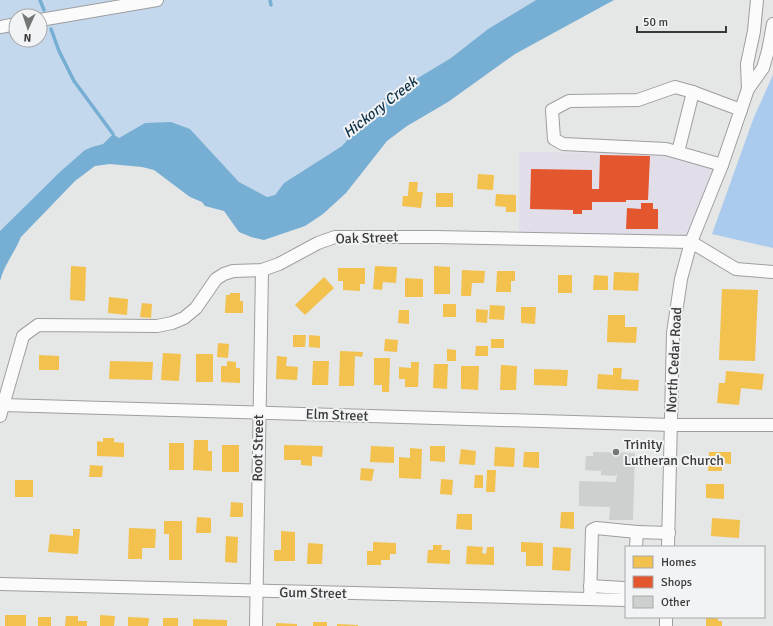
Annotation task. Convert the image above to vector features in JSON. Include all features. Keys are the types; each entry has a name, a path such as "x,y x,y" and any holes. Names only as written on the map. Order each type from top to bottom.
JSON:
{"street":[{"path":"48,19 157,0"},
{"name":"North Cedar Road","path":"748,89 747,64 754,31 756,0"},
{"name":"North Cedar Road","path":"668,546 672,425 672,363 675,312 681,279 691,242 722,165 748,89 763,68 772,30"},
{"path":"722,165 666,149 563,144 554,138 552,110 569,101 638,100 675,87 693,92 741,110"},
{"path":"678,152 693,92"},
{"name":"Oak Street","path":"1,410 23,336 38,325 157,326 172,323 184,318 196,308 216,279 224,274 234,271 262,270 279,264 318,243 335,237 435,236 691,242"},
{"path":"691,242 736,269 773,272"},
{"name":"Root Street","path":"256,626 262,270"},
{"name":"Elm Street","path":"1,410 259,413 672,425 773,425"},
{"path":"590,599 592,530 596,528 668,533"},
{"path":"636,546 637,532"},
{"name":"Gum Street","path":"0,584 590,599 624,594"},
{"path":"590,586 624,594"}],"shaded area":[{"path":"0,0 536,0 488,29 451,58 383,99 342,146 284,183 275,195 267,197 239,182 190,129 146,123 119,138 113,134 103,144 92,147 0,231"},
{"path":"773,75 773,248 712,234 754,117"},
{"path":"519,152 678,154 720,165 690,241 519,237"}],"water":[{"name":"Hickory Creek","path":"536,0 614,0 515,54 448,102 407,126 387,141 346,193 323,214 305,226 264,240 251,237 239,232 224,211 205,206 202,202 190,197 154,170 142,167 110,164 95,166 75,181 21,237 4,269 0,281 0,231 61,171 85,150 103,144 113,134 119,138 145,123 171,122 190,129 239,182 267,197 275,195 284,183 342,146 383,99 451,58 488,29"}],"building: Homes":[{"path":"478,174 494,175 493,190 477,189"},
{"path":"409,182 418,182 417,192 423,192 421,208 402,206 403,196 408,196"},
{"path":"436,193 453,193 453,207 436,207"},
{"path":"496,194 516,195 516,212 506,212 506,207 495,206"},
{"path":"71,266 86,267 85,301 70,300"},
{"path":"375,266 397,267 396,283 383,282 382,290 373,289"},
{"path":"434,266 450,267 450,294 434,294"},
{"path":"338,268 365,268 365,284 360,284 360,291 343,290 343,281 338,281"},
{"path":"462,270 485,271 484,283 472,283 471,296 461,296"},
{"path":"497,271 515,271 515,281 511,281 511,292 496,292"},
{"path":"614,272 639,273 638,291 613,290"},
{"path":"558,275 572,275 572,293 558,293"},
{"path":"594,275 608,276 608,290 593,290"},
{"path":"324,277 334,288 305,315 295,305"},
{"path":"405,278 423,279 423,297 405,297"},
{"path":"722,289 758,290 755,361 719,360"},
{"path":"230,293 240,293 240,301 243,301 243,313 225,313 226,295 230,295"},
{"path":"109,297 128,299 127,315 108,313"},
{"path":"142,303 152,304 151,318 140,317"},
{"path":"443,304 456,304 456,317 443,317"},
{"path":"490,305 505,306 504,320 489,319"},
{"path":"521,307 536,307 535,324 521,323"},
{"path":"476,309 488,310 487,323 476,322"},
{"path":"399,310 409,310 409,324 398,323"},
{"path":"608,315 625,315 625,327 637,327 636,343 607,342"},
{"path":"293,335 306,335 305,347 293,347"},
{"path":"309,335 320,336 320,348 309,347"},
{"path":"385,339 398,340 397,352 384,351"},
{"path":"491,339 504,339 504,348 491,348"},
{"path":"218,343 229,344 228,358 217,357"},
{"path":"476,346 488,346 488,356 475,356"},
{"path":"447,349 456,350 456,361 447,361"},
{"path":"340,351 363,352 362,357 355,356 354,386 339,386"},
{"path":"163,353 181,354 179,381 161,380"},
{"path":"196,354 213,354 213,382 196,382"},
{"path":"39,355 59,356 59,370 39,370"},
{"path":"277,356 287,357 286,366 298,367 297,380 276,379"},
{"path":"374,358 390,358 389,392 382,392 382,385 374,385"},
{"path":"110,361 153,362 152,380 109,379"},
{"path":"227,361 236,362 236,368 240,368 240,383 221,382 221,366 227,366"},
{"path":"313,361 329,361 328,385 312,385"},
{"path":"411,362 419,362 418,387 405,387 405,379 399,379 399,367 411,368"},
{"path":"434,364 448,364 447,389 433,388"},
{"path":"501,365 517,366 516,390 500,390"},
{"path":"461,366 479,366 478,390 461,389"},
{"path":"613,368 622,368 621,379 639,380 638,391 597,389 598,374 613,375"},
{"path":"534,369 568,370 567,386 534,385"},
{"path":"726,371 764,374 762,390 741,388 739,405 717,403 719,383 725,383"},
{"path":"103,438 114,438 114,442 124,443 124,457 97,456 97,441 103,442"},
{"path":"194,440 208,440 208,451 212,451 212,471 193,470"},
{"path":"169,443 184,443 184,470 169,470"},
{"path":"222,445 239,445 239,472 222,472"},
{"path":"284,445 323,446 322,457 312,456 312,466 301,465 301,460 284,460"},
{"path":"371,446 394,447 394,463 370,462"},
{"path":"430,446 445,446 445,462 430,461"},
{"path":"495,447 515,448 514,467 494,466"},
{"path":"410,448 422,449 421,479 399,478 399,457 410,458"},
{"path":"461,449 476,451 475,465 459,464"},
{"path":"524,452 539,452 539,468 523,467"},
{"path":"709,452 731,452 731,464 722,463 722,471 708,471"},
{"path":"90,465 103,466 102,477 89,477"},
{"path":"361,468 374,469 372,481 360,480"},
{"path":"487,470 496,470 495,492 486,492"},
{"path":"475,475 483,475 483,488 474,488"},
{"path":"441,479 453,480 452,495 440,494"},
{"path":"15,480 33,480 33,497 15,497"},
{"path":"706,484 724,484 724,499 706,498"},
{"path":"231,502 243,503 243,517 230,517"},
{"path":"561,512 574,512 574,529 560,528"},
{"path":"457,514 472,514 472,530 456,529"},
{"path":"197,517 211,518 211,533 196,533"},
{"path":"712,518 740,520 739,538 711,536"},
{"path":"164,521 182,521 182,560 169,560 169,534 164,534"},
{"path":"129,528 156,529 155,548 142,548 142,559 128,559"},
{"path":"73,529 80,529 78,554 48,552 50,534 73,536"},
{"path":"281,531 295,532 295,561 274,561 274,550 281,550"},
{"path":"226,536 238,537 237,563 225,562"},
{"path":"373,542 396,543 396,554 390,554 390,560 381,560 381,565 367,565 367,551 373,551"},
{"path":"521,542 543,543 543,566 526,566 526,552 521,552"},
{"path":"308,543 323,544 322,564 307,564"},
{"path":"433,545 442,545 441,550 450,550 450,564 427,563 428,550 433,550"},
{"path":"467,546 483,547 482,553 486,554 487,547 494,547 494,565 466,564"},
{"path":"553,547 571,548 570,571 552,570"},
{"path":"5,615 26,615 26,626 5,626"},
{"path":"100,615 115,616 114,626 100,626"},
{"path":"66,616 78,616 78,621 87,621 87,626 65,626"},
{"path":"38,617 51,617 51,626 38,626"},
{"path":"128,617 149,618 148,626 128,626"},
{"path":"163,618 178,618 178,626 163,626"},
{"path":"706,618 718,618 718,621 722,621 722,626 706,626"},
{"path":"193,619 227,620 227,626 193,626"},
{"path":"313,622 327,622 327,626 313,626"},
{"path":"276,623 297,624 297,626 276,626"},
{"path":"337,624 358,625 358,626 337,626"}],"building: Shops":[{"path":"600,155 650,156 648,200 626,200 626,202 592,202 592,210 582,210 582,214 573,214 573,210 530,209 531,169 592,170 592,189 599,189"},
{"path":"641,203 653,203 653,209 658,209 658,229 626,229 627,208 641,209"}],"building: Other":[{"path":"593,452 635,453 633,520 609,520 610,507 579,506 579,481 616,482 617,473 615,476 601,475 601,471 585,470 586,456 593,456"}],"waterway":[{"path":"40,0 43,8"},
{"path":"270,0 271,5"},
{"path":"51,29 59,51 74,81 113,134"}],"place":[{"name":"Trinity Lutheran Church","path":"616,452"}]}
